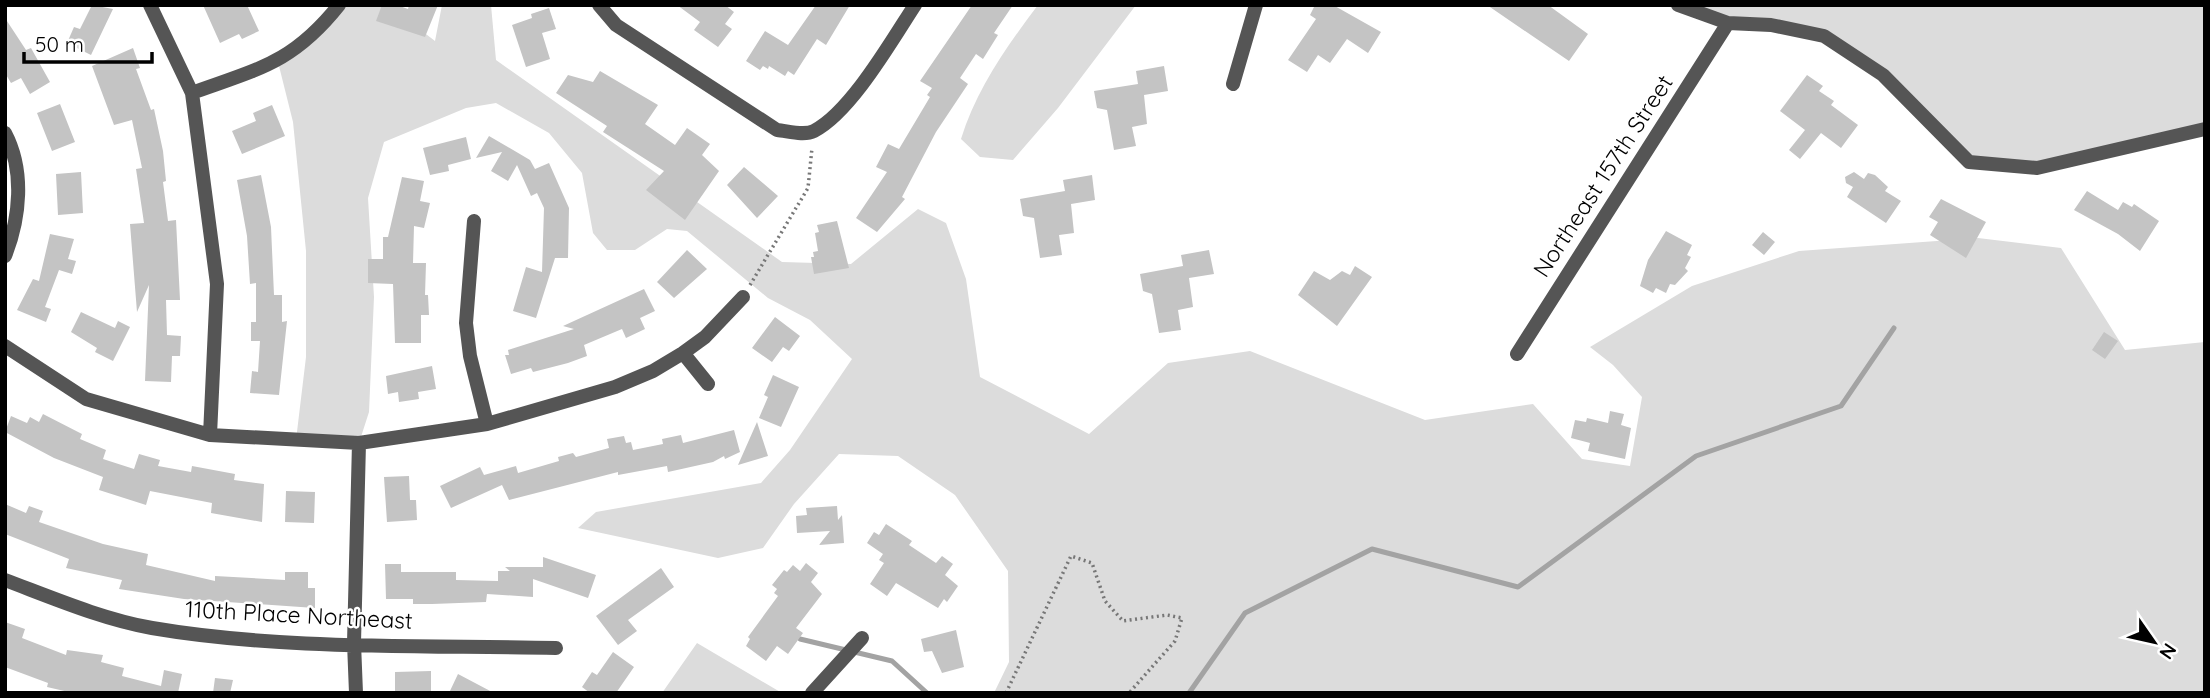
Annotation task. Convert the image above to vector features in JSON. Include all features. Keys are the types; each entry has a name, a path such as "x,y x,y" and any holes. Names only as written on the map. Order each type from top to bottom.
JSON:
{"street":[{"path":"150,5 192,93 217,284 210,435"},
{"path":"192,93 278,62 318,32 339,5"},
{"path":"599,5 617,25 777,130 813,132 858,92 915,5"},
{"path":"1233,84 1256,5"},
{"path":"1678,5 1728,23 1771,25 1824,36 1883,75 1969,162 2036,168 2205,129"},
{"name":"Northeast 157th Street","path":"1517,354 1728,23"},
{"path":"5,133 12,146 19,191 16,229 5,256"},
{"path":"474,220 466,323 470,356 487,424"},
{"path":"5,346 86,399 210,435 359,443 487,424 615,387 653,371 682,354 705,337 743,297"},
{"path":"682,354 708,384"},
{"path":"356,693 354,643 359,443"},
{"name":"110th Place Northeast","path":"5,580 78,607 149,628 221,638 556,648"},
{"path":"812,693 862,638"}],"path":[{"path":"743,297 808,188 813,132"},
{"path":"1006,693 1070,556 1092,563 1105,601 1123,621 1167,615 1182,618 1175,641 1129,693"}],"shaded area":[{"path":"339,5 388,5 435,41 442,5 491,5 496,60 782,262 851,264 918,209 946,223 966,279 980,377 1089,434 1168,363 1250,351 1425,420 1533,404 1582,459 1630,466 1642,397 1613,365 1590,347 1692,286 1799,251 1978,238 2061,248 2125,350 2205,342 2205,693 994,693 1009,662 1008,571 955,495 898,456 839,454 794,504 763,548 718,558 578,528 596,512 761,483 790,450 852,359 810,320 768,298 687,231 667,229 635,250 607,250 593,233 582,173 549,133 496,103 466,108 384,142 368,198 374,297 369,412 359,443 296,440 306,357 306,251 293,122 278,62"},
{"path":"1038,5 1136,5 1058,108 1013,160 980,157 961,139 967,121 993,69"},
{"path":"1678,5 2205,5 2205,129 2037,168 1969,162 1883,75 1824,36 1728,23"},
{"path":"697,643 782,693 662,693"}],"building":[{"path":"92,5 113,9 91,55 67,43 74,27 80,29"},
{"path":"203,5 247,5 259,31 242,39 239,34 220,43"},
{"path":"382,5 397,5 408,9 409,5 438,5 425,37 376,21"},
{"path":"677,5 725,5 734,12 725,24 732,29 718,47 694,30 700,22"},
{"path":"816,5 850,5 826,45 817,39 794,75 788,71 785,76 769,66 768,69 763,66 760,70 746,61 765,31 788,45"},
{"path":"972,5 1013,5 994,33 998,35 983,59 976,54 960,78 968,84 936,132 902,197 905,199 877,232 856,218 887,172 876,167 888,144 899,149 930,97 927,95 932,88 920,81"},
{"path":"1315,5 1333,5 1381,32 1368,53 1347,39 1330,63 1318,55 1307,72 1288,60 1316,19 1310,15"},
{"path":"1487,5 1548,5 1588,34 1569,61"},
{"path":"549,8 556,29 542,33 550,59 526,67 512,25"},
{"path":"5,18 26,50 31,48 50,82 30,94 21,78 11,83 5,73"},
{"path":"133,48 140,68 136,69 151,110 154,109 163,151 166,181 163,182 168,221 176,220 180,300 166,300 167,335 181,336 180,356 172,356 171,382 145,381 149,285 137,312 130,224 144,223 136,169 142,168 132,120 114,125 92,66"},
{"path":"1164,66 1168,91 1144,95 1147,124 1132,127 1136,146 1114,150 1107,110 1097,108 1094,91 1138,84 1136,71"},
{"path":"600,71 658,105 645,124 675,145 687,128 710,144 702,155 719,171 685,220 646,190 664,171 603,132 607,126 556,93 568,75 593,82"},
{"path":"1807,75 1823,86 1819,91 1834,101 1831,105 1858,125 1841,148 1821,133 1800,159 1789,150 1805,130 1780,111"},
{"path":"60,104 75,142 52,151 37,113"},
{"path":"272,105 285,136 242,154 232,131 256,121 253,113"},
{"path":"489,136 530,160 535,169 549,163 569,208 568,258 555,258 536,318 513,311 526,267 542,272 544,208 537,193 531,196 517,165 508,181 491,171 502,152 476,158"},
{"path":"466,137 471,159 448,165 449,171 430,175 423,148"},
{"path":"744,167 778,196 757,218 727,185"},
{"path":"81,172 83,213 58,215 56,174"},
{"path":"1854,172 1864,179 1868,173 1875,175 1888,187 1885,191 1901,201 1886,223 1847,197 1853,187 1846,183 1845,177"},
{"path":"261,175 271,227 274,295 282,295 282,322 287,321 279,395 250,393 252,371 258,372 260,341 251,341 251,322 256,322 256,283 250,284 247,236 237,180"},
{"path":"1092,175 1095,200 1071,204 1074,233 1059,235 1062,255 1040,258 1034,218 1023,216 1020,199 1065,191 1063,180"},
{"path":"402,177 424,181 420,201 430,203 424,228 414,226 413,263 426,263 425,295 428,295 429,315 421,315 421,343 395,343 393,284 368,283 368,259 383,259 383,237 388,237"},
{"path":"2087,191 2118,210 2123,202 2132,207 2134,204 2159,221 2140,251 2118,234 2074,210"},
{"path":"1941,199 1986,222 1966,258 1930,235 1938,222 1929,217"},
{"path":"837,221 849,268 814,274 811,257 814,257 813,252 818,251 815,233 819,232 817,225"},
{"path":"1666,231 1692,245 1687,255 1691,257 1685,268 1688,271 1675,285 1670,284 1666,293 1656,288 1653,293 1640,286 1648,260"},
{"path":"1763,232 1775,242 1764,255 1752,245"},
{"path":"50,234 74,239 68,259 76,261 72,274 59,270 45,307 51,309 46,322 17,310 33,279 39,281"},
{"path":"687,250 707,269 674,298 657,282"},
{"path":"1209,250 1214,274 1189,278 1193,307 1178,310 1181,330 1159,333 1152,294 1143,291 1140,274 1183,266 1181,255"},
{"path":"1355,266 1372,277 1337,326 1298,295 1314,271 1330,280 1342,271 1350,275"},
{"path":"644,289 655,311 640,318 645,329 626,338 622,329 584,345 587,356 568,363 533,372 531,368 511,374 505,355 509,355 508,350 574,329 563,326"},
{"path":"81,312 115,328 118,321 130,327 113,361 95,352 97,348 71,332"},
{"path":"775,317 800,336 789,351 783,347 772,362 752,348"},
{"path":"2104,332 2118,341 2105,359 2092,350"},
{"path":"432,366 436,389 418,392 419,399 399,402 398,392 388,394 386,376"},
{"path":"773,375 799,387 781,427 759,418 768,397 764,395"},
{"path":"1610,411 1624,414 1621,425 1631,428 1625,459 1588,451 1590,443 1571,438 1575,420 1586,422 1587,418 1608,423"},
{"path":"43,414 82,434 80,439 106,450 103,459 134,469 139,454 160,460 158,466 191,472 192,466 235,474 234,480 264,484 262,522 211,513 212,503 150,491 146,505 99,490 103,477 54,458 5,432 11,416 27,423 30,417 39,422"},
{"path":"757,422 768,456 738,465"},
{"path":"734,430 740,452 725,459 724,456 713,462 668,472 667,466 618,475 618,472 509,500 502,485 451,508 440,486 480,467 484,475 516,466 518,473 559,461 558,457 573,453 576,457 609,448 607,439 624,436 626,443 631,442 633,450 663,444 662,439 681,435 683,443"},
{"path":"409,476 410,500 416,500 417,520 387,522 384,477"},
{"path":"286,491 315,492 314,523 285,522"},
{"path":"5,504 26,513 29,506 43,511 39,522 103,544 148,554 146,565 215,581 215,576 285,580 285,572 308,572 308,588 315,588 315,608 184,599 119,589 122,580 66,568 69,559 5,534"},
{"path":"837,506 838,520 842,515 844,543 819,545 830,531 797,533 796,516 807,515 806,508"},
{"path":"886,524 912,541 909,545 936,563 942,556 953,564 945,575 958,586 947,602 944,599 938,608 896,583 887,596 870,584 884,563 879,560 883,554 867,543 874,532 879,535"},
{"path":"543,557 596,575 588,598 533,579 533,597 487,594 486,602 432,604 413,604 413,599 386,599 385,564 401,564 401,572 456,572 456,580 498,581 498,571 510,571 505,567 543,567"},
{"path":"806,563 818,573 811,582 822,594 796,628 803,633 788,654 777,646 766,661 746,646 750,639 748,637 778,596 774,593 777,589 772,585 784,570 787,572 793,565 800,571"},
{"path":"661,568 674,587 628,620 637,631 618,645 596,616"},
{"path":"5,622 25,629 22,638 66,655 67,650 103,655 101,662 124,668 122,676 161,686 164,670 182,674 178,693 73,693 47,687 48,683 5,667"},
{"path":"956,630 964,667 942,673 932,651 924,652 921,639"},
{"path":"613,652 634,667 616,693 590,693 582,687 592,672 597,675"},
{"path":"431,671 431,693 395,693 395,672"},
{"path":"458,674 494,693 449,693"},
{"path":"215,678 233,680 230,693 213,693"}],"waterway":[{"path":"1189,693 1245,613 1372,549 1518,587 1696,456 1841,406 1894,328"},
{"path":"800,639 892,661 927,693"}]}
